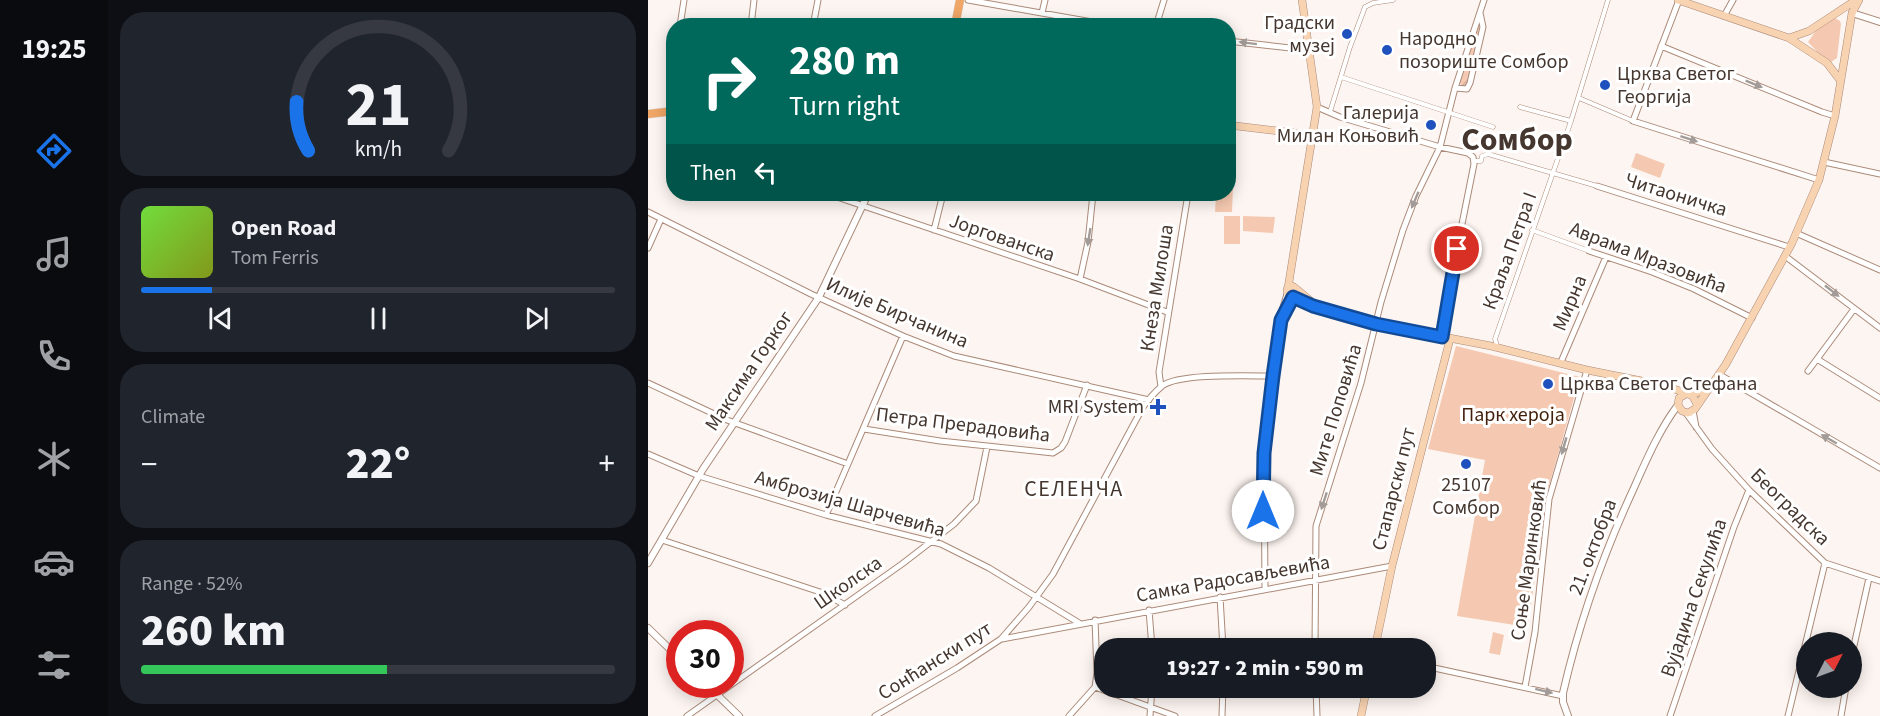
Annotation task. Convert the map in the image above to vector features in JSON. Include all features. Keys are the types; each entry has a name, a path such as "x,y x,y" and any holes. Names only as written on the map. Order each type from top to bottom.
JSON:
{"main road":[{"path":"957,18 960,0"},
{"path":"1302,0 1317,107 1293,258 1292,292 1317,307 1376,324 1497,347 1587,370 1662,385 1694,397 1690,410"},
{"path":"1679,0 1789,38 1827,63 1840,80"},
{"path":"1789,38 1809,31 1857,0"},
{"path":"1690,410 1720,375 1752,318 1790,248 1819,180 1835,116 1852,13 1857,0"},
{"path":"1836,14 1852,13"},
{"path":"1836,14 1846,17 1850,25"},
{"path":"1807,48 1805,39 1809,31"},
{"path":"1827,63 1844,60"},
{"path":"648,114 666,112"},
{"path":"1236,126 1312,135"},
{"name":"Стапарски пут","path":"1377,638 1392,566 1450,339"},
{"path":"1678,404 1681,397 1710,387"},
{"path":"1671,388 1678,404 1690,410"},
{"path":"1361,716 1364,698"}],"street":[{"path":"681,18 684,0"},
{"path":"751,18 754,0"},
{"path":"815,18 818,0"},
{"path":"968,0 1070,18"},
{"path":"1042,13 1045,0"},
{"path":"1158,18 1164,0"},
{"path":"1329,113 1365,7 1369,4 1393,0"},
{"name":"Мите Поповића","path":"1315,638 1316,525 1361,383 1403,230 1416,196 1440,147 1448,111 1484,0"},
{"path":"1608,0 1579,98 1633,121 1819,180"},
{"path":"1633,121 1679,0"},
{"path":"1724,16 1733,0"},
{"path":"1455,88 1464,90 1470,83 1484,27 1480,13"},
{"path":"1852,13 1880,22"},
{"path":"1236,42 1309,50"},
{"path":"1661,46 1835,116"},
{"path":"1341,77 1493,127"},
{"name":"Краља Петра I","path":"1497,347 1495,339 1579,98"},
{"path":"1317,107 1329,113 1440,147 1468,153 1473,159 1442,337"},
{"path":"1520,107 1571,121"},
{"name":"Читаоничка","path":"1473,159 1481,161 1482,156 1488,154 1554,172 1790,248"},
{"path":"1824,162 1880,174"},
{"name":"Јоргованска","path":"846,201 1080,279 1167,312"},
{"name":"Максима Горког","path":"648,563 733,422 819,297 865,201"},
{"path":"934,230 941,201"},
{"path":"1080,279 1088,242 1092,201"},
{"name":"Кнеза Милоша","path":"1161,387 1159,372 1167,312 1187,201"},
{"name":"Илије Бирчанина","path":"648,213 819,297 903,336 954,356 1149,400"},
{"path":"648,248 660,219"},
{"name":"Аврама Мразовића","path":"1532,230 1694,289 1752,318"},
{"path":"1796,233 1880,270"},
{"path":"1785,256 1880,328"},
{"name":"Мирна","path":"1562,362 1606,257"},
{"path":"1265,588 1264,462 1281,320 1292,292"},
{"path":"1808,371 1854,309"},
{"path":"826,515 903,336"},
{"name":"Краља Петра I","path":"1485,345 1495,339"},
{"path":"1817,359 1880,398"},
{"name":"Соње Маринковић","path":"1525,687 1535,632 1549,499 1587,370"},
{"path":"1720,375 1880,468"},
{"path":"1161,387 1171,382 1199,378 1273,376"},
{"path":"648,383 733,422 848,464"},
{"name":"Петра Прерадовића","path":"864,429 987,447 1053,453 1058,451 1065,442 1087,386"},
{"name":"Сонћански пут","path":"875,716 957,668 1001,639 1036,599 1053,574 1149,400 1161,387"},
{"name":"21. октобра","path":"1563,696 1602,560 1639,476 1678,404"},
{"path":"1670,416 1690,410"},
{"name":"Београдска","path":"1690,410 1696,429 1749,490 1825,563 1880,581"},
{"name":"Школска","path":"744,675 933,542 954,524 976,501 987,447"},
{"name":"Амброзија Шарчевића","path":"648,454 699,476 826,515 941,544 989,568 1036,599"},
{"name":"Вујадина Секулића","path":"1670,716 1734,527 1749,490"},
{"path":"662,540 823,593 844,605"},
{"path":"1788,716 1825,563"},
{"name":"Самка Радосављевића","path":"1001,639 1392,566"},
{"path":"1857,632 1869,578"},
{"path":"1220,597 1222,638"},
{"path":"1036,599 1079,623"},
{"path":"1149,610 1151,638"},
{"path":"1095,620 1096,638"},
{"path":"648,628 666,645"},
{"path":"1436,668 1563,696 1568,716"},
{"path":"1069,716 1094,688"},
{"name":"Школска","path":"687,716 711,698"},
{"path":"720,698 739,716"},
{"path":"1127,698 1175,716"},
{"path":"1150,716 1151,698"},
{"path":"1222,716 1223,698"},
{"path":"1316,698 1317,716"},
{"path":"1841,716 1844,698"}],"green space":[{"path":"1835,18 1841,24 1837,58 1831,62 1823,58 1808,42 1817,29"},
{"path":"1478,26 1481,28 1469,83 1462,86 1459,82"},
{"path":"1636,153 1665,164 1660,178 1631,167"},
{"path":"1216,201 1232,201 1232,212 1215,212"},
{"path":"1224,216 1240,216 1240,244 1224,244"},
{"path":"1243,216 1275,217 1273,233 1243,231"},
{"name":"Парк хероја","path":"1456,346 1580,377 1547,493 1528,627 1457,616 1485,460 1428,449"},
{"path":"1493,632 1504,635 1500,655 1489,653"}],"place":[{"name":"Градски музеј","path":"1347,34"},
{"name":"Народно позориште Сомбор","path":"1387,50"},
{"name":"Црква Светог Георгија","path":"1605,85"},
{"name":"Галерија Милан Коњовић","path":"1431,125"},
{"name":"Црква Светог Стефана","path":"1548,384"},
{"name":"MRI System","path":"1158,407"},
{"name":"25107 Сомбор","path":"1466,464"}],"district":[{"name":"Сомбор","path":"1517,140"},
{"name":"СЕЛЕНЧА","path":"1074,489"}],"route":[{"path":"1263,511 1264,453 1273,376 1281,320 1293,297 1328,311 1376,324 1442,337 1444,314 1457,249"}]}
